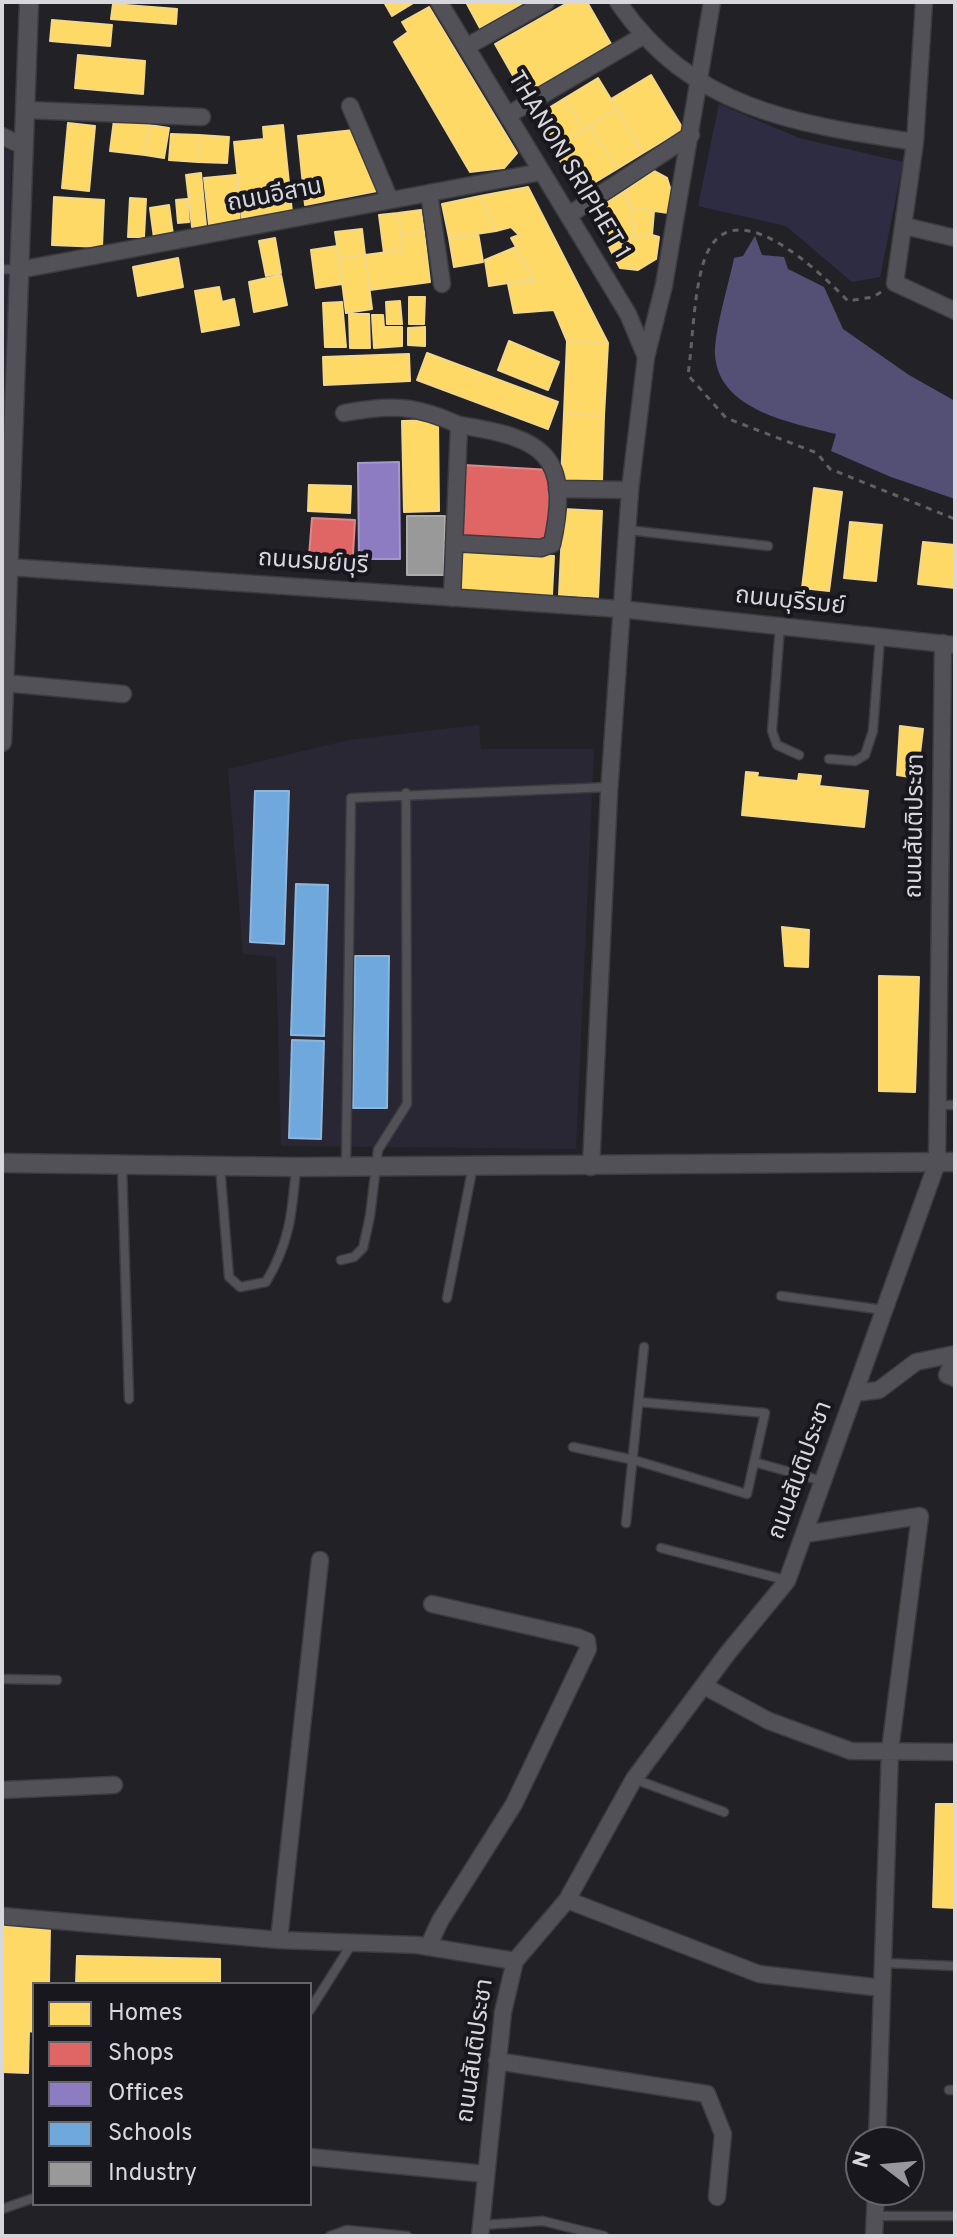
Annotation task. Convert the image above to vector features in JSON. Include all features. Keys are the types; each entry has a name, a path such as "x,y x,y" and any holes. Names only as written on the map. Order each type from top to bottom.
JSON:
{"street":[{"path":"2,742 10,270 23,146 29,2"},
{"name":"THANON SRIPHET 1","path":"439,2 628,314 646,357"},
{"path":"466,47 546,2"},
{"path":"618,2 641,37 698,82 769,114 817,127 915,142"},
{"path":"591,1167 620,609 630,490 646,357 664,285 712,2"},
{"path":"924,2 915,142 895,283 955,311"},
{"path":"508,115 641,37"},
{"path":"350,106 390,200"},
{"path":"25,110 202,117"},
{"path":"569,215 691,135"},
{"path":"2,136 23,146"},
{"name":"ถนนอีสาน","path":"10,270 541,172"},
{"path":"429,193 442,284"},
{"path":"905,226 955,238"},
{"path":"344,413 387,405 402,406 440,416 459,425 505,433 542,449 555,468 557,489 552,544 541,548 454,543"},
{"path":"452,598 459,425"},
{"path":"557,489 630,490"},
{"name":"ถนนรมย์บุรี","path":"5,566 620,609"},
{"name":"ถนนบุรีรมย์","path":"620,609 949,644"},
{"name":"ถนนสันติประชา","path":"481,2231 497,2061 515,1961 567,1900 634,1779 787,1581 884,1310 946,1162 937,1105 949,644"},
{"path":"4,683 123,694"},
{"path":"2,1163 591,1167 946,1162"},
{"path":"855,1393 879,1390 916,1362 955,1356"},
{"path":"955,1356 947,1375 955,1378"},
{"path":"805,1534 920,1516 890,1750 878,2126"},
{"path":"279,1940 320,1560"},
{"path":"428,1947 440,1921 514,1804 588,1649 587,1641 577,1637 432,1604"},
{"path":"704,1686 769,1721 851,1751 955,1752"},
{"path":"2,1790 114,1785"},
{"path":"567,1900 759,1974 882,1988"},
{"path":"2,1916 279,1940 428,1947 515,1961"},
{"path":"497,2061 707,2094 723,2134 717,2197"},
{"path":"312,2157 486,2174"},
{"path":"874,2236 875,2206"}],"lane":[{"path":"627,530 768,546"},
{"path":"780,626 772,731 777,745 799,755"},
{"path":"829,759 855,761 865,755 873,731 880,636"},
{"path":"346,1166 351,798 406,793 610,787"},
{"path":"341,1260 354,1257 363,1248 380,1142 407,1104 406,793"},
{"path":"937,1105 955,1105"},
{"path":"122,1165 129,1399"},
{"path":"447,1298 473,1165"},
{"path":"220,1166 226,1265 229,1277 240,1287 266,1282 280,1259 290,1231 296,1167"},
{"path":"781,1296 884,1310"},
{"path":"626,1523 644,1347"},
{"path":"573,1447 634,1460 747,1494 765,1413 639,1402"},
{"path":"754,1462 824,1482"},
{"path":"661,1548 787,1581"},
{"path":"2,1679 57,1680"},
{"path":"634,1779 724,1812"},
{"path":"312,2007 354,1942"},
{"path":"883,1963 955,1966"},
{"path":"2,2209 32,2199"},
{"path":"875,2216 955,2216"},
{"path":"481,2231 543,2221 604,2236"},
{"path":"330,2236 347,2230 407,2236"}],"path":[{"path":"895,283 873,297 848,301 811,263 775,240 745,230 728,232 715,242 703,263 688,375 726,418 817,453 830,469 955,519"}],"shaded area":[{"path":"719,104 799,138 903,162 880,277 852,282 786,226 698,206"},
{"path":"2,147 12,152 2,497"},
{"path":"755,236 762,255 784,257 788,269 824,287 843,329 909,375 955,401 955,499 891,477 831,451 836,434 761,411 744,402 730,389 720,374 715,355 717,334 734,258 743,256"},
{"path":"479,725 481,749 594,749 576,1149 281,1146 276,957 243,954 228,769 349,740"}],"building: Homes":[{"path":"384,2 415,2 392,16"},
{"path":"466,2 525,2 480,28"},
{"path":"569,2 587,2 611,44 524,95 495,44"},
{"path":"113,4 177,9 176,24 111,19"},
{"path":"429,7 517,153 504,168 470,172 394,42 408,32 402,22"},
{"path":"52,20 112,25 110,46 50,41"},
{"path":"78,55 145,61 143,94 75,88"},
{"path":"651,75 683,129 643,153 611,99"},
{"path":"598,78 617,109 584,130 565,98"},
{"path":"565,98 584,130 553,149 534,117"},
{"path":"617,109 643,153 617,169 590,126"},
{"path":"114,120 149,125 145,155 110,151"},
{"path":"68,123 95,126 89,191 62,188"},
{"path":"149,125 169,128 164,158 145,155"},
{"path":"283,125 292,212 242,218 234,142 264,139 263,127"},
{"path":"590,126 617,169 579,192 553,149"},
{"path":"354,130 377,191 305,205 298,136"},
{"path":"171,134 199,135 198,162 169,160"},
{"path":"199,135 229,137 227,163 198,162"},
{"path":"654,171 667,178 671,191 668,213 629,207 626,190"},
{"path":"201,173 206,226 192,227 186,175"},
{"path":"236,175 240,222 209,225 204,178"},
{"path":"528,187 608,343 567,341 554,310 514,313 508,284 535,281 511,238 519,235 511,227 496,231 480,196"},
{"path":"626,190 634,236 611,251 597,220 601,206"},
{"path":"480,196 496,231 449,238 442,204"},
{"path":"54,197 104,200 102,247 52,245"},
{"path":"130,198 146,199 144,237 128,237"},
{"path":"187,199 189,222 178,223 176,200"},
{"path":"169,205 173,235 154,238 150,208"},
{"path":"629,207 654,211 652,235 634,236"},
{"path":"421,210 424,232 401,235 398,213"},
{"path":"398,213 403,250 384,253 379,215"},
{"path":"362,229 365,255 339,258 335,232"},
{"path":"424,232 430,282 370,290 365,255 403,250 401,235"},
{"path":"478,233 483,262 454,267 449,238"},
{"path":"634,236 659,237 656,259 638,270 620,268 611,251"},
{"path":"275,238 281,273 266,276 259,241"},
{"path":"337,246 342,284 316,288 311,250"},
{"path":"516,247 534,279 489,286 485,260"},
{"path":"365,255 372,309 346,313 339,258"},
{"path":"178,258 183,287 138,296 133,267"},
{"path":"281,275 287,305 254,312 249,282"},
{"path":"219,287 222,302 234,299 239,325 202,332 195,291"},
{"path":"409,297 425,297 424,324 409,324"},
{"path":"400,301 402,324 387,324 386,302"},
{"path":"342,302 346,347 325,347 323,303"},
{"path":"349,314 369,314 370,348 350,348"},
{"path":"372,315 383,315 384,327 402,327 402,346 374,348"},
{"path":"425,327 425,346 408,345 408,328"},
{"path":"509,341 559,362 548,390 498,370"},
{"path":"567,341 608,343 604,416 564,414"},
{"path":"427,353 558,402 548,429 417,380"},
{"path":"409,354 410,381 324,385 323,357"},
{"path":"564,414 604,416 602,482 561,480"},
{"path":"438,420 439,511 404,512 402,421"},
{"path":"309,485 351,486 350,513 308,511"},
{"path":"814,488 842,492 829,591 802,588"},
{"path":"563,509 602,511 598,597 559,595"},
{"path":"850,522 882,525 876,581 844,578"},
{"path":"923,542 955,545 955,588 918,584"},
{"path":"461,551 554,556 552,595 459,589"},
{"path":"900,726 923,729 917,778 897,775"},
{"path":"746,772 758,773 757,777 798,781 799,774 821,776 819,786 868,791 864,827 742,815"},
{"path":"782,927 809,930 808,967 785,966"},
{"path":"879,976 919,977 915,1092 879,1091"},
{"path":"936,1804 955,1804 955,1908 933,1907"},
{"path":"2,1926 50,1927 49,1982 32,1982 28,2073 2,2072"},
{"path":"77,1956 220,1959 220,1982 76,1982"}],"building: Shops":[{"path":"464,465 551,470 547,541 460,537"},
{"path":"312,518 355,520 352,571 308,569"}],"building: Offices":[{"path":"399,462 400,559 359,559 358,463"}],"building: Schools":[{"path":"255,791 289,791 284,944 250,942"},
{"path":"296,884 328,885 324,1036 291,1035"},
{"path":"355,956 389,956 387,1108 353,1108"},
{"path":"292,1040 324,1041 321,1139 289,1138"}],"building: Industry":[{"path":"407,516 445,516 444,575 407,575"}]}
